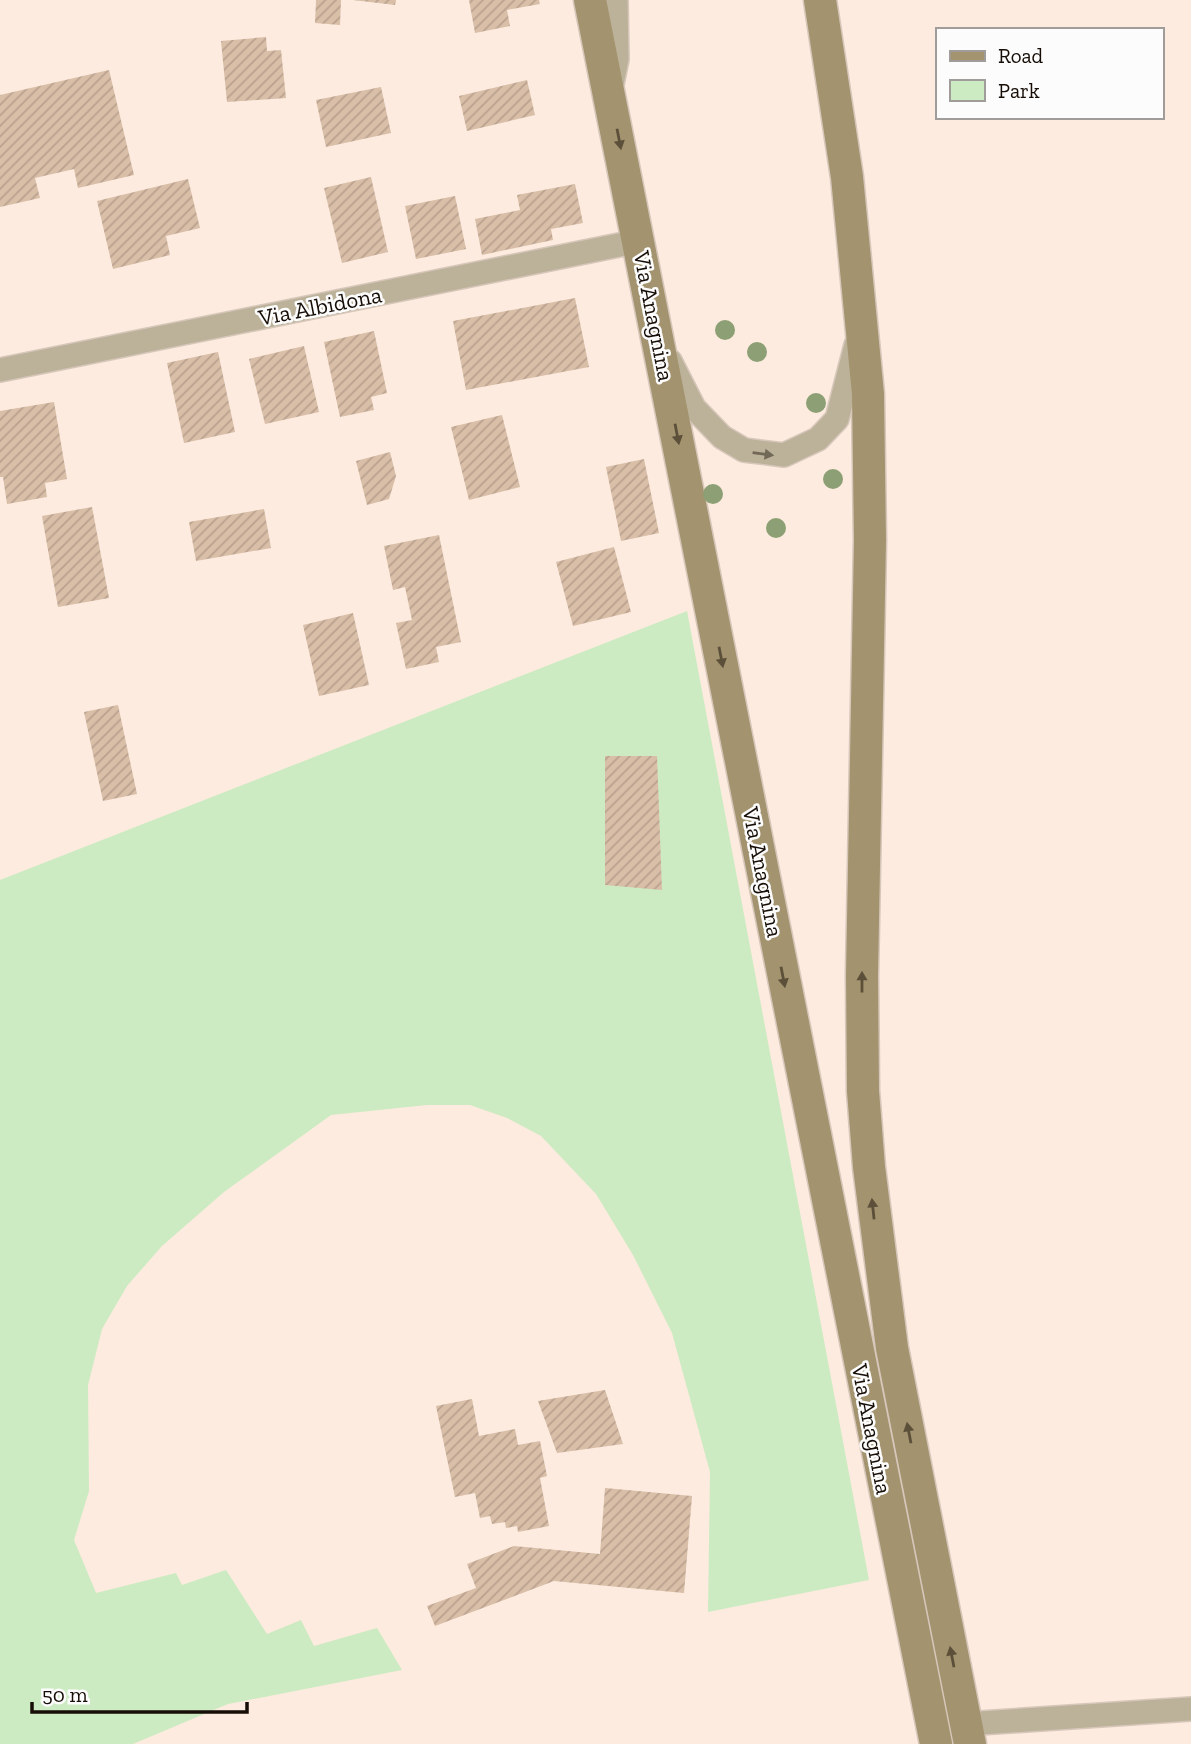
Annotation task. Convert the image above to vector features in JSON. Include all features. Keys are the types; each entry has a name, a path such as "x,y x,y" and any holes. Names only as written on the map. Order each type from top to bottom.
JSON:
{"main road":[{"name":"Via Anagnina","path":"590,0 936,1744"},
{"name":"Via Anagnina","path":"820,0 846,165 863,316 868,394 870,540 862,975 865,1115 884,1302 967,1734"}],"street":[{"path":"610,93 617,59 616,0"},
{"name":"Via Albidona","path":"0,370 639,241"},
{"path":"658,336 689,400 712,429 744,450 784,455 818,439 837,419 844,402 863,316"},
{"path":"967,1734 1191,1709"}],"green space":[{"path":"687,611 869,1580 708,1612 710,1472 672,1333 633,1255 596,1194 541,1136 507,1118 470,1105 427,1105 331,1115 224,1192 162,1246 127,1286 102,1329 88,1385 89,1491 74,1540 96,1593 176,1573 182,1585 226,1570 267,1634 301,1620 314,1646 377,1628 402,1670 228,1704 133,1744 0,1744 0,880"}],"building":[{"path":"316,0 341,0 340,25 315,23"},
{"path":"353,0 396,0 395,5"},
{"path":"469,0 539,0 540,4 507,10 510,26 475,33"},
{"path":"266,37 267,51 281,50 286,98 227,102 221,41"},
{"path":"109,70 134,175 78,188 74,169 35,178 40,198 0,207 0,95"},
{"path":"527,80 535,115 467,131 459,96"},
{"path":"381,87 391,133 326,147 316,100"},
{"path":"371,177 388,252 342,263 324,188"},
{"path":"188,179 200,228 166,236 170,255 113,269 97,201"},
{"path":"575,184 583,223 551,229 553,240 482,255 475,219 520,210 517,195"},
{"path":"455,196 466,249 416,259 405,206"},
{"path":"575,298 589,367 466,390 453,321"},
{"path":"374,331 387,393 371,397 374,410 340,417 324,342"},
{"path":"304,346 319,412 265,424 249,359"},
{"path":"218,352 235,432 184,443 167,363"},
{"path":"54,402 67,479 45,483 47,497 7,504 3,477 0,477 0,411"},
{"path":"502,415 520,487 469,500 451,427"},
{"path":"390,452 396,476 389,499 367,505 356,461"},
{"path":"644,459 659,533 621,541 606,467"},
{"path":"92,507 109,598 58,607 42,516"},
{"path":"264,509 271,548 196,561 189,522"},
{"path":"439,535 461,642 436,647 439,662 406,669 396,623 412,620 405,587 393,590 384,546"},
{"path":"614,547 631,612 573,626 556,562"},
{"path":"353,613 369,685 319,696 303,625"},
{"path":"118,705 137,794 103,801 84,712"},
{"path":"605,756 657,756 662,890 605,885"},
{"path":"605,1390 623,1444 557,1453 538,1401"},
{"path":"472,1399 479,1436 515,1429 518,1445 540,1441 547,1476 540,1478 549,1526 518,1532 517,1526 506,1528 505,1522 492,1524 490,1516 480,1518 475,1493 455,1497 436,1406"},
{"path":"605,1488 692,1496 684,1593 554,1581 435,1626 427,1606 476,1588 467,1564 514,1546 600,1554"}]}
